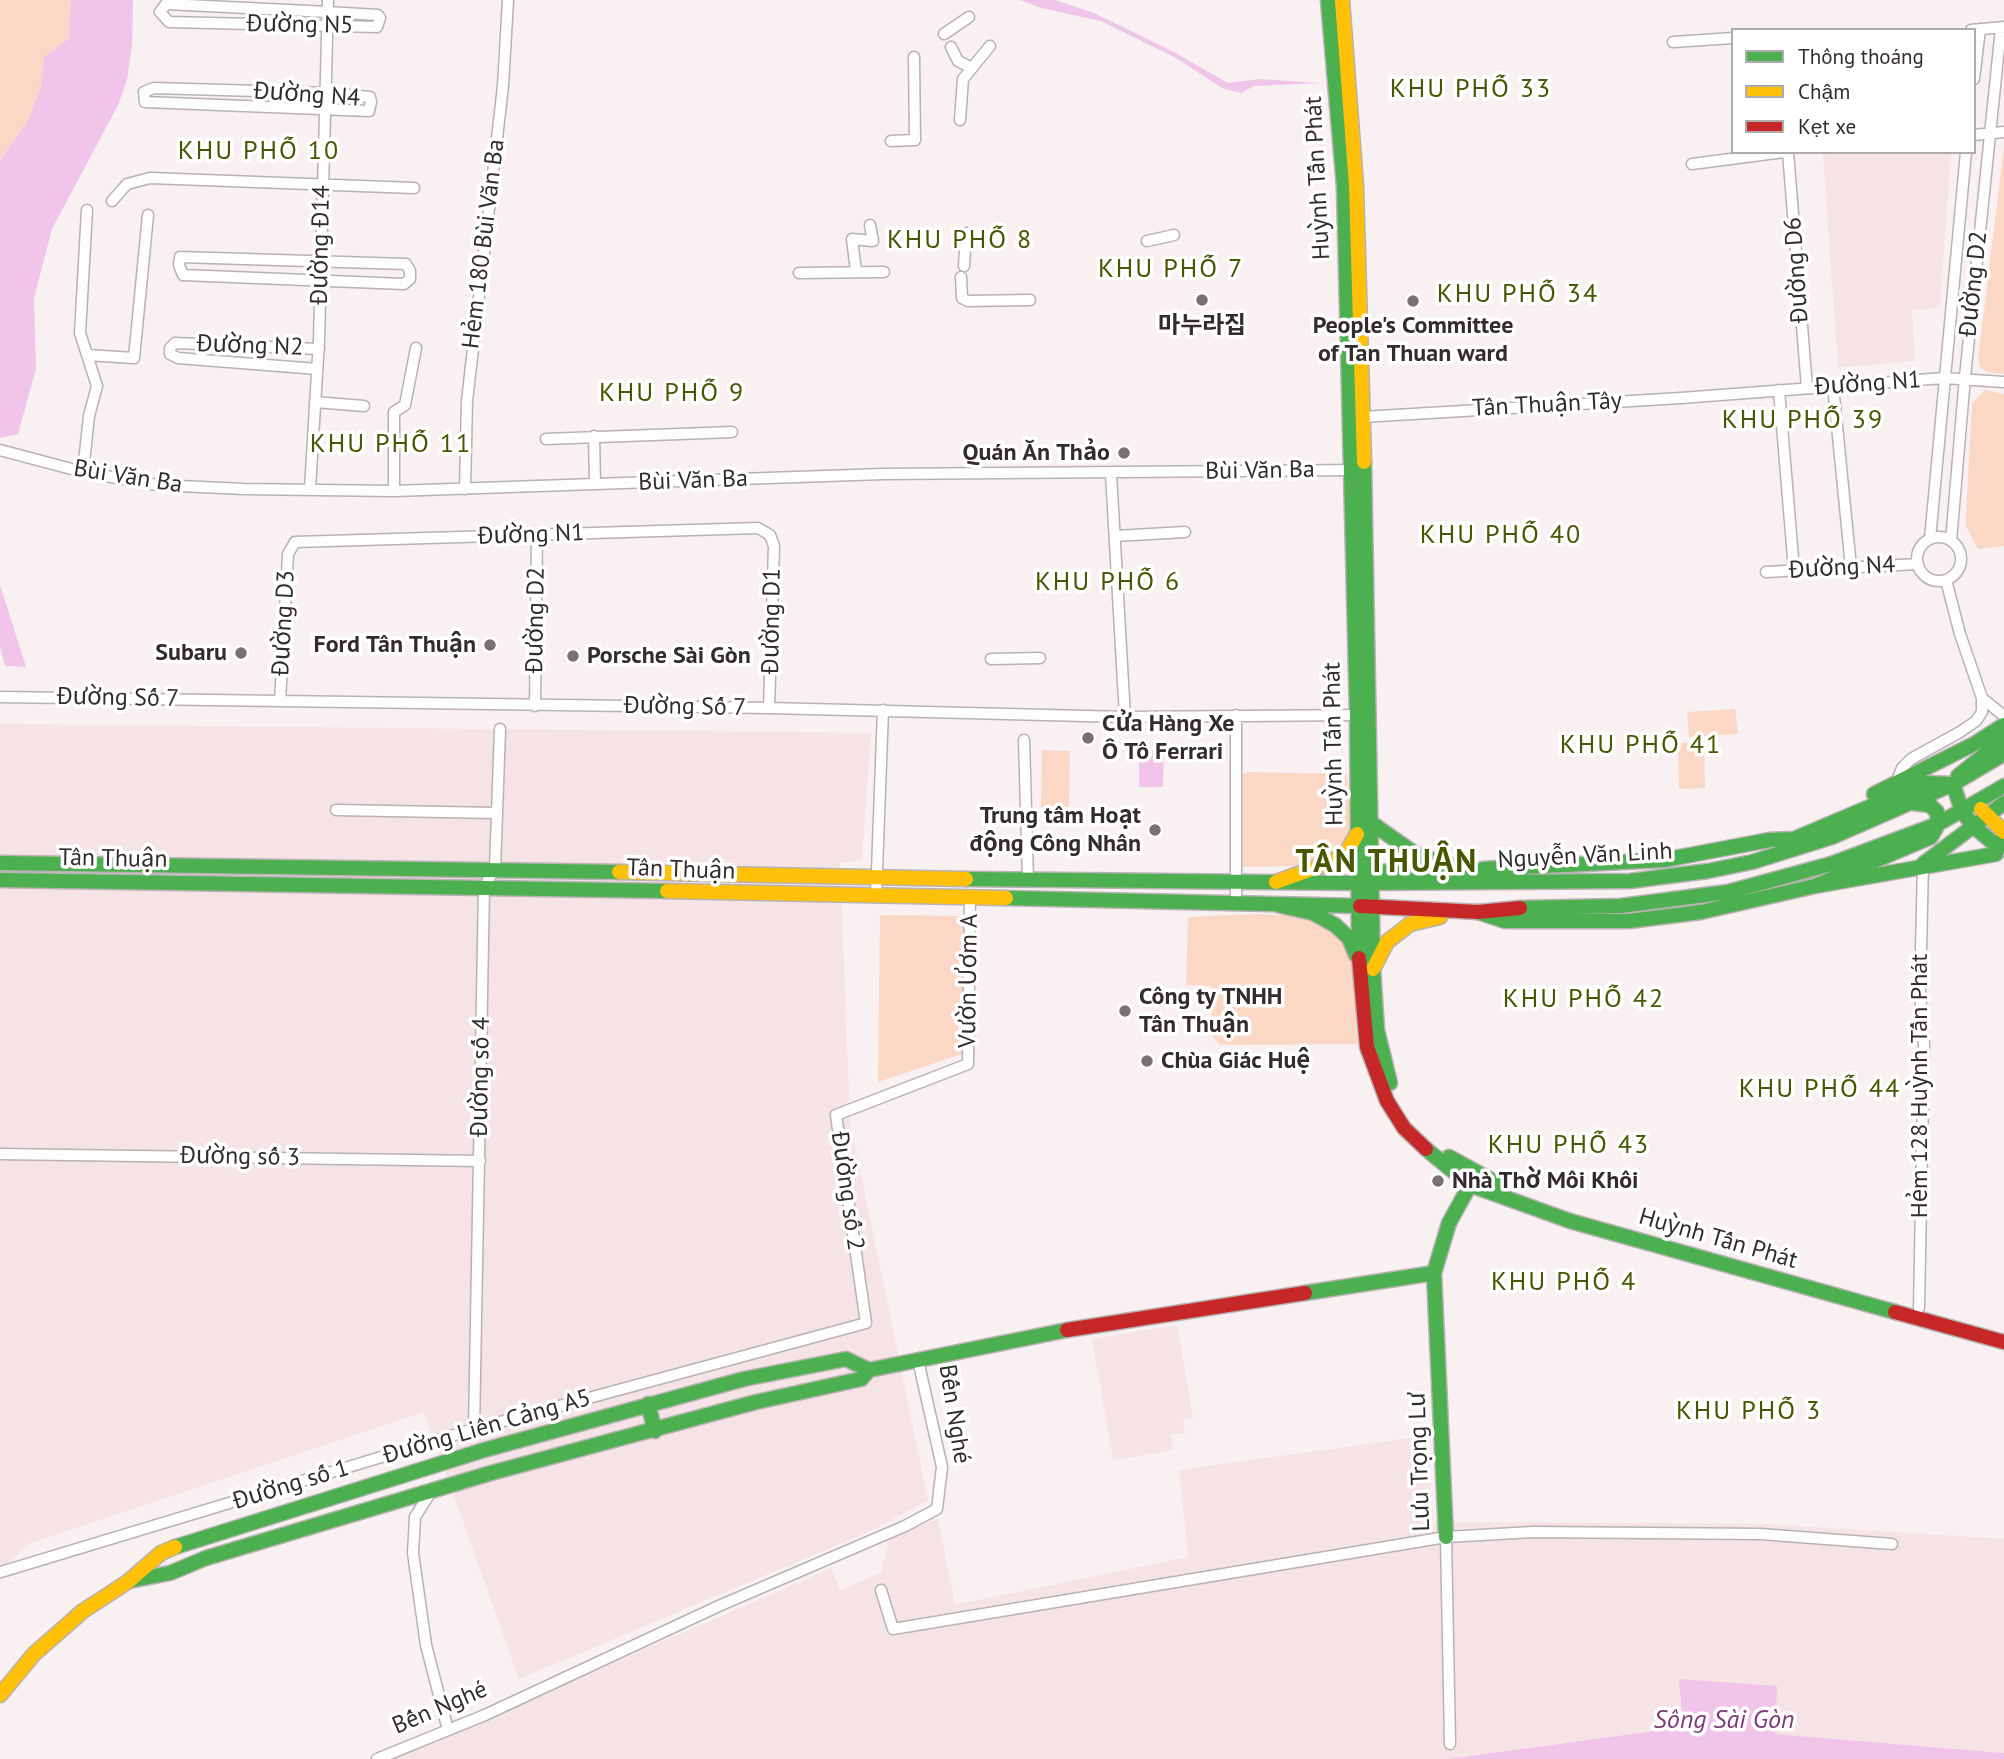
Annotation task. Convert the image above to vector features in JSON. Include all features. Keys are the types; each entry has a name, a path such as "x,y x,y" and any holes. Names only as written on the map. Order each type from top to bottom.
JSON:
{"main road":[{"name":"Huỳnh Tấn Phát","path":"1328,0 1350,186 1364,715 1370,822 1367,907 1359,961 1367,1048 1387,1101 1404,1128 1452,1173 1570,1220 1887,1305 2004,1342"},
{"name":"Huỳnh Tấn Phát","path":"1342,0 1362,417 1357,470"},
{"name":"Huỳnh Tấn Phát","path":"1364,715 1358,832 1368,880"},
{"name":"Nguyễn Văn Linh","path":"1368,880 1468,869 1567,867 1664,860 1769,840 1794,839 1854,811 2004,725"},
{"name":"Nguyễn Văn Linh","path":"1953,784 1971,762 2004,739"},
{"name":"Nguyễn Văn Linh","path":"1368,880 1630,881 1666,877 1775,855 1875,819 1953,784 2004,754"},
{"name":"Nguyễn Văn Linh","path":"1894,789 1926,783 1953,784"},
{"path":"1953,784 1968,807 1973,826 1999,850"},
{"name":"Nguyễn Văn Linh","path":"1367,907 1478,912 1504,908 1621,906 1739,889 1831,864 1938,824 2004,786"},
{"path":"1913,803 1930,805 1937,812 1938,824"},
{"path":"1923,865 2004,803"},
{"path":"1968,807 1988,816 2004,832"},
{"path":"1854,811 1875,819"},
{"path":"1370,822 1414,853 1468,869 1541,881 1567,867"},
{"name":"Nguyễn Văn Linh","path":"1478,912 1505,921 1612,922 1700,912 1815,886 1915,845 1936,832 1938,824"},
{"path":"1276,883 1334,861 1348,850 1358,832"},
{"path":"1775,855 1794,839"},
{"path":"1815,886 1999,850"},
{"name":"Tân Thuận","path":"0,863 495,869 1028,880 1276,883 1368,880"},
{"path":"1815,886 1831,864"},
{"path":"325,885 326,867"},
{"name":"Tân Thuận","path":"0,880 484,887 1367,907"},
{"path":"1739,889 1762,898"},
{"path":"1277,905 1313,913 1335,925 1349,937 1359,961"},
{"name":"Huỳnh Tấn Phát","path":"1367,907 1377,1030 1384,1070 1395,1096 1425,1136 1473,1180"},
{"path":"1373,969 1387,942 1410,924 1459,912"},
{"name":"Lưu Trọng Lư","path":"1446,1537 1434,1273 1449,1223 1473,1180"},
{"name":"Bến Nghé","path":"918,1360 1158,1314 1434,1273"},
{"name":"Huỳnh Tấn Phát","path":"1887,1305 1919,1308 2004,1332"},
{"name":"Đường Liên Cảng A5","path":"0,1695 34,1654 83,1611 129,1581 161,1553 198,1538 484,1450 744,1379 846,1359 869,1370"},
{"name":"Đường Liên Cảng A5","path":"129,1581 170,1573 206,1558 491,1473 756,1402 861,1379 869,1370 918,1360"},
{"path":"648,1404 655,1431"},
{"path":"484,1450 491,1473"}],"street":[{"name":"Hẻm 180 Bùi Văn Ba","path":"465,489 467,401 503,86 508,0"},
{"name":"Đường N5","path":"166,4 328,6 377,15 380,18 377,27 169,22 160,12 166,4"},
{"name":"Đường Đ14","path":"310,489 321,283 328,6"},
{"path":"944,34 969,16"},
{"path":"1976,29 2003,27"},
{"name":"Đường D2","path":"1951,541 1989,133 2003,27"},
{"path":"1673,42 1731,38"},
{"path":"960,120 963,79 970,67 990,46"},
{"path":"951,47 958,61 970,67"},
{"path":"891,141 915,141 914,57"},
{"name":"Đường N4","path":"154,88 326,93 370,97 369,111 325,107 157,105 145,102 144,92 154,88"},
{"path":"1976,135 2004,132"},
{"path":"1692,163 1769,154"},
{"name":"Đường D6","path":"1786,154 1807,388"},
{"name":"Đường D2","path":"1930,539 1966,154"},
{"path":"112,201 127,184 150,178 322,182 414,188"},
{"path":"83,472 89,416 97,386 80,333 87,210"},
{"path":"87,355 134,358 148,215"},
{"path":"856,271 852,239 873,241 870,225"},
{"path":"964,266 966,233"},
{"path":"1147,241 1174,235"},
{"path":"180,257 321,260 406,264 410,279 404,284 321,283 183,275 179,265 180,257"},
{"path":"799,273 884,272"},
{"path":"961,277 962,298 968,301 1030,300"},
{"name":"Đường N2","path":"317,369 178,358 170,354 170,348 175,343 318,349"},
{"path":"394,491 394,412 405,405 415,348"},
{"name":"Đường N1","path":"1732,394 1965,377 2004,382"},
{"path":"1833,386 1851,567"},
{"path":"1779,390 1794,570"},
{"name":"Tân Thuận Tây","path":"1362,417 1732,394"},
{"path":"315,402 364,406"},
{"path":"546,439 732,432"},
{"path":"594,436 595,484"},
{"name":"Bùi Văn Ba","path":"0,450 83,472 157,485 394,491 883,474 1357,470"},
{"path":"1111,474 1125,716"},
{"name":"Đường N1","path":"291,545 300,541 758,528 770,535"},
{"path":"1115,536 1185,532"},
{"name":"Đường D2","path":"535,706 537,535"},
{"name":"Đường D1","path":"769,708 774,546 770,535"},
{"path":"1941,537 1951,541 1961,554 1961,565 1955,574 1946,580 1931,580 1922,573 1918,564 1919,549 1930,539 1941,537"},
{"name":"Đường D3","path":"280,702 288,554 291,545"},
{"name":"Đường N4","path":"1766,572 1918,564"},
{"path":"1894,789 1902,768 1911,759 1976,721 1982,712 1982,698 1960,634 1946,580"},
{"path":"992,659 1040,658"},
{"name":"Đường Số 7","path":"0,697 1125,716 1364,715"},
{"path":"1982,698 2004,716"},
{"path":"876,897 883,710"},
{"path":"1236,715 1236,904"},
{"path":"484,887 495,869 500,729"},
{"path":"1024,740 1028,880"},
{"path":"336,810 496,813"},
{"name":"Hẻm 128 Huỳnh Tấn Phát","path":"1919,1308 1924,1045 1920,992 1923,865"},
{"path":"952,899 953,879"},
{"name":"Đường số 4","path":"474,1429 484,887"},
{"name":"Vườn Ươm A","path":"968,1064 970,899"},
{"name":"Đường số 2","path":"866,1323 836,1115 968,1064"},
{"name":"Đường số 3","path":"0,1154 480,1161"},
{"name":"Đường số 1","path":"0,1572 474,1429 866,1323"},
{"name":"Bến Nghé","path":"377,1759 448,1730 721,1605 905,1526 937,1509 942,1467 918,1360"},
{"path":"432,1490 419,1506 415,1517 413,1553 426,1645 448,1730"},
{"path":"881,1590 893,1629 1446,1537 1533,1532 1760,1534 1892,1544"},
{"name":"Lưu Trọng Lư","path":"1446,1537 1450,1744"}],"shaded area":[{"path":"0,0 71,0 71,10 69,38 44,57 41,85 28,121 0,160"},
{"path":"2004,147 2004,374 1987,372 1981,368 1978,360"},
{"path":"1951,154 1940,307 1912,310 1915,361 1838,367 1823,155"},
{"path":"1985,390 2004,394 2004,546 1978,549 1966,526 1966,516 1972,403"},
{"path":"1735,709 1738,734 1689,737 1687,712"},
{"path":"0,724 871,733 862,859 840,863 850,1121 928,1500 873,1530 519,1679 424,1412 27,1544 0,1572"},
{"path":"1704,742 1705,788 1679,789 1678,743"},
{"path":"1042,750 1070,751 1069,807 1041,807"},
{"path":"1248,772 1347,774 1352,836 1347,847 1308,866 1240,867 1239,775"},
{"path":"1259,914 1300,916 1323,923 1341,935 1354,964 1357,1044 1220,1045 1212,1036 1211,986 1186,985 1188,917"},
{"path":"880,915 965,916 962,1054 878,1082"},
{"path":"1177,1325 1193,1417 1183,1419 1185,1433 1170,1435 1173,1450 1113,1460 1092,1339"},
{"path":"1426,1436 1434,1522 1764,1524 2004,1539 2004,1753 1774,1734 1679,1679 1683,1727 1448,1759 391,1759 832,1568 840,1591 881,1572 890,1537 938,1519 955,1605 1188,1557 1179,1470"}],"water":[{"path":"71,0 133,0 132,45 127,80 118,105 52,229 34,298 36,369 18,434 0,438 0,160 28,121 41,85 44,57 69,38"},
{"path":"1020,0 1055,0 1094,13 1174,52 1228,83 1260,79 1319,83 1254,86 1241,93 1222,88 1176,58 1101,21 1041,8"},
{"path":"0,585 26,667 5,666 0,647"},
{"path":"1139,750 1164,750 1163,787 1139,787"},
{"name":"Sông Sài Gòn","path":"1679,1679 1777,1686 1775,1734 2004,1753 2004,1759 1448,1759 1683,1727"}],"traffic: fast":[{"path":"1328,0 1344,187 1357,715 1359,958"},
{"path":"1364,462 1373,969 1377,1030 1390,1083"},
{"path":"1874,794 1976,743 2004,725"},
{"path":"1958,776 2004,739"},
{"path":"1358,883 1630,881 1708,871 1752,862 1832,837 1953,784 2004,754"},
{"path":"1483,869 1664,860 1769,840 1794,839 1926,783 1951,784"},
{"path":"1953,784 1962,811 1973,826 1991,841 2004,846"},
{"path":"1520,908 1621,906 1728,892 1831,864 1938,824 2004,786"},
{"path":"1478,912 1505,921 1629,921 1701,912 1815,886 1931,837 1938,824 1937,812 1930,805 1913,803"},
{"path":"1923,864 2004,803"},
{"path":"1370,822 1414,853 1441,863 1496,874"},
{"path":"1815,886 1996,854"},
{"path":"0,863 619,872"},
{"path":"1373,872 1453,870"},
{"path":"966,879 1358,883"},
{"path":"0,880 667,891"},
{"path":"1006,898 1360,906"},
{"path":"1277,905 1313,913 1335,925 1349,938 1356,955"},
{"path":"1426,1149 1470,1185 1570,1221 1895,1312"},
{"path":"1449,1157 1500,1185"},
{"path":"1446,1537 1434,1273 1449,1223 1470,1185"},
{"path":"1305,1293 1434,1273"},
{"path":"129,1581 170,1573 206,1558 491,1473 756,1402 861,1379 869,1370 1067,1330"},
{"path":"175,1547 484,1450 744,1379 846,1359 869,1370"},
{"path":"648,1404 655,1431"}],"traffic: slow":[{"path":"1342,0 1356,186 1364,462"},
{"path":"1981,809 2004,832"},
{"path":"1276,882 1334,861 1348,850 1357,834"},
{"path":"619,872 966,879"},
{"path":"667,891 1006,898"},
{"path":"1373,969 1387,942 1410,924 1440,917"},
{"path":"0,1695 34,1654 83,1611 129,1581 161,1553 175,1547"}],"traffic: jam":[{"path":"1360,906 1478,912 1520,908"},
{"path":"1359,958 1367,1047 1387,1101 1404,1128 1426,1149"},
{"path":"1067,1330 1305,1293"},
{"path":"1895,1312 2004,1342"}],"place":[{"name":"마누라집","path":"1202,300"},
{"name":"People's Committee of Tan Thuan ward","path":"1413,301"},
{"name":"Quán Ăn Thảo","path":"1124,453"},
{"name":"Ford Tân Thuận","path":"490,645"},
{"name":"Subaru","path":"241,653"},
{"name":"Porsche Sài Gòn","path":"573,656"},
{"name":"Cửa Hàng Xe Ô Tô Ferrari","path":"1088,738"},
{"name":"Trung tâm Hoạt động Công Nhân","path":"1155,830"},
{"name":"Công ty TNHH Tân Thuận","path":"1125,1011"},
{"name":"Chùa Giác Huệ","path":"1147,1061"},
{"name":"Nhà Thờ Môi Khôi","path":"1438,1181"}],"district":[{"name":"KHU PHỐ 33","path":"1471,90"},
{"name":"KHU PHỐ 10","path":"259,152"},
{"name":"KHU PHỐ 8","path":"960,241"},
{"name":"KHU PHỐ 7","path":"1171,270"},
{"name":"KHU PHỐ 34","path":"1518,295"},
{"name":"KHU PHỐ 9","path":"672,394"},
{"name":"KHU PHỐ 39","path":"1803,421"},
{"name":"KHU PHỐ 11","path":"391,445"},
{"name":"KHU PHỐ 40","path":"1501,536"},
{"name":"KHU PHỐ 6","path":"1108,583"},
{"name":"KHU PHỐ 41","path":"1641,746"},
{"name":"TÂN THUẬN","path":"1387,863"},
{"name":"KHU PHỐ 42","path":"1584,1000"},
{"name":"KHU PHỐ 44","path":"1820,1090"},
{"name":"KHU PHỐ 43","path":"1569,1146"},
{"name":"KHU PHỐ 4","path":"1564,1283"},
{"name":"KHU PHỐ 3","path":"1749,1412"}]}
